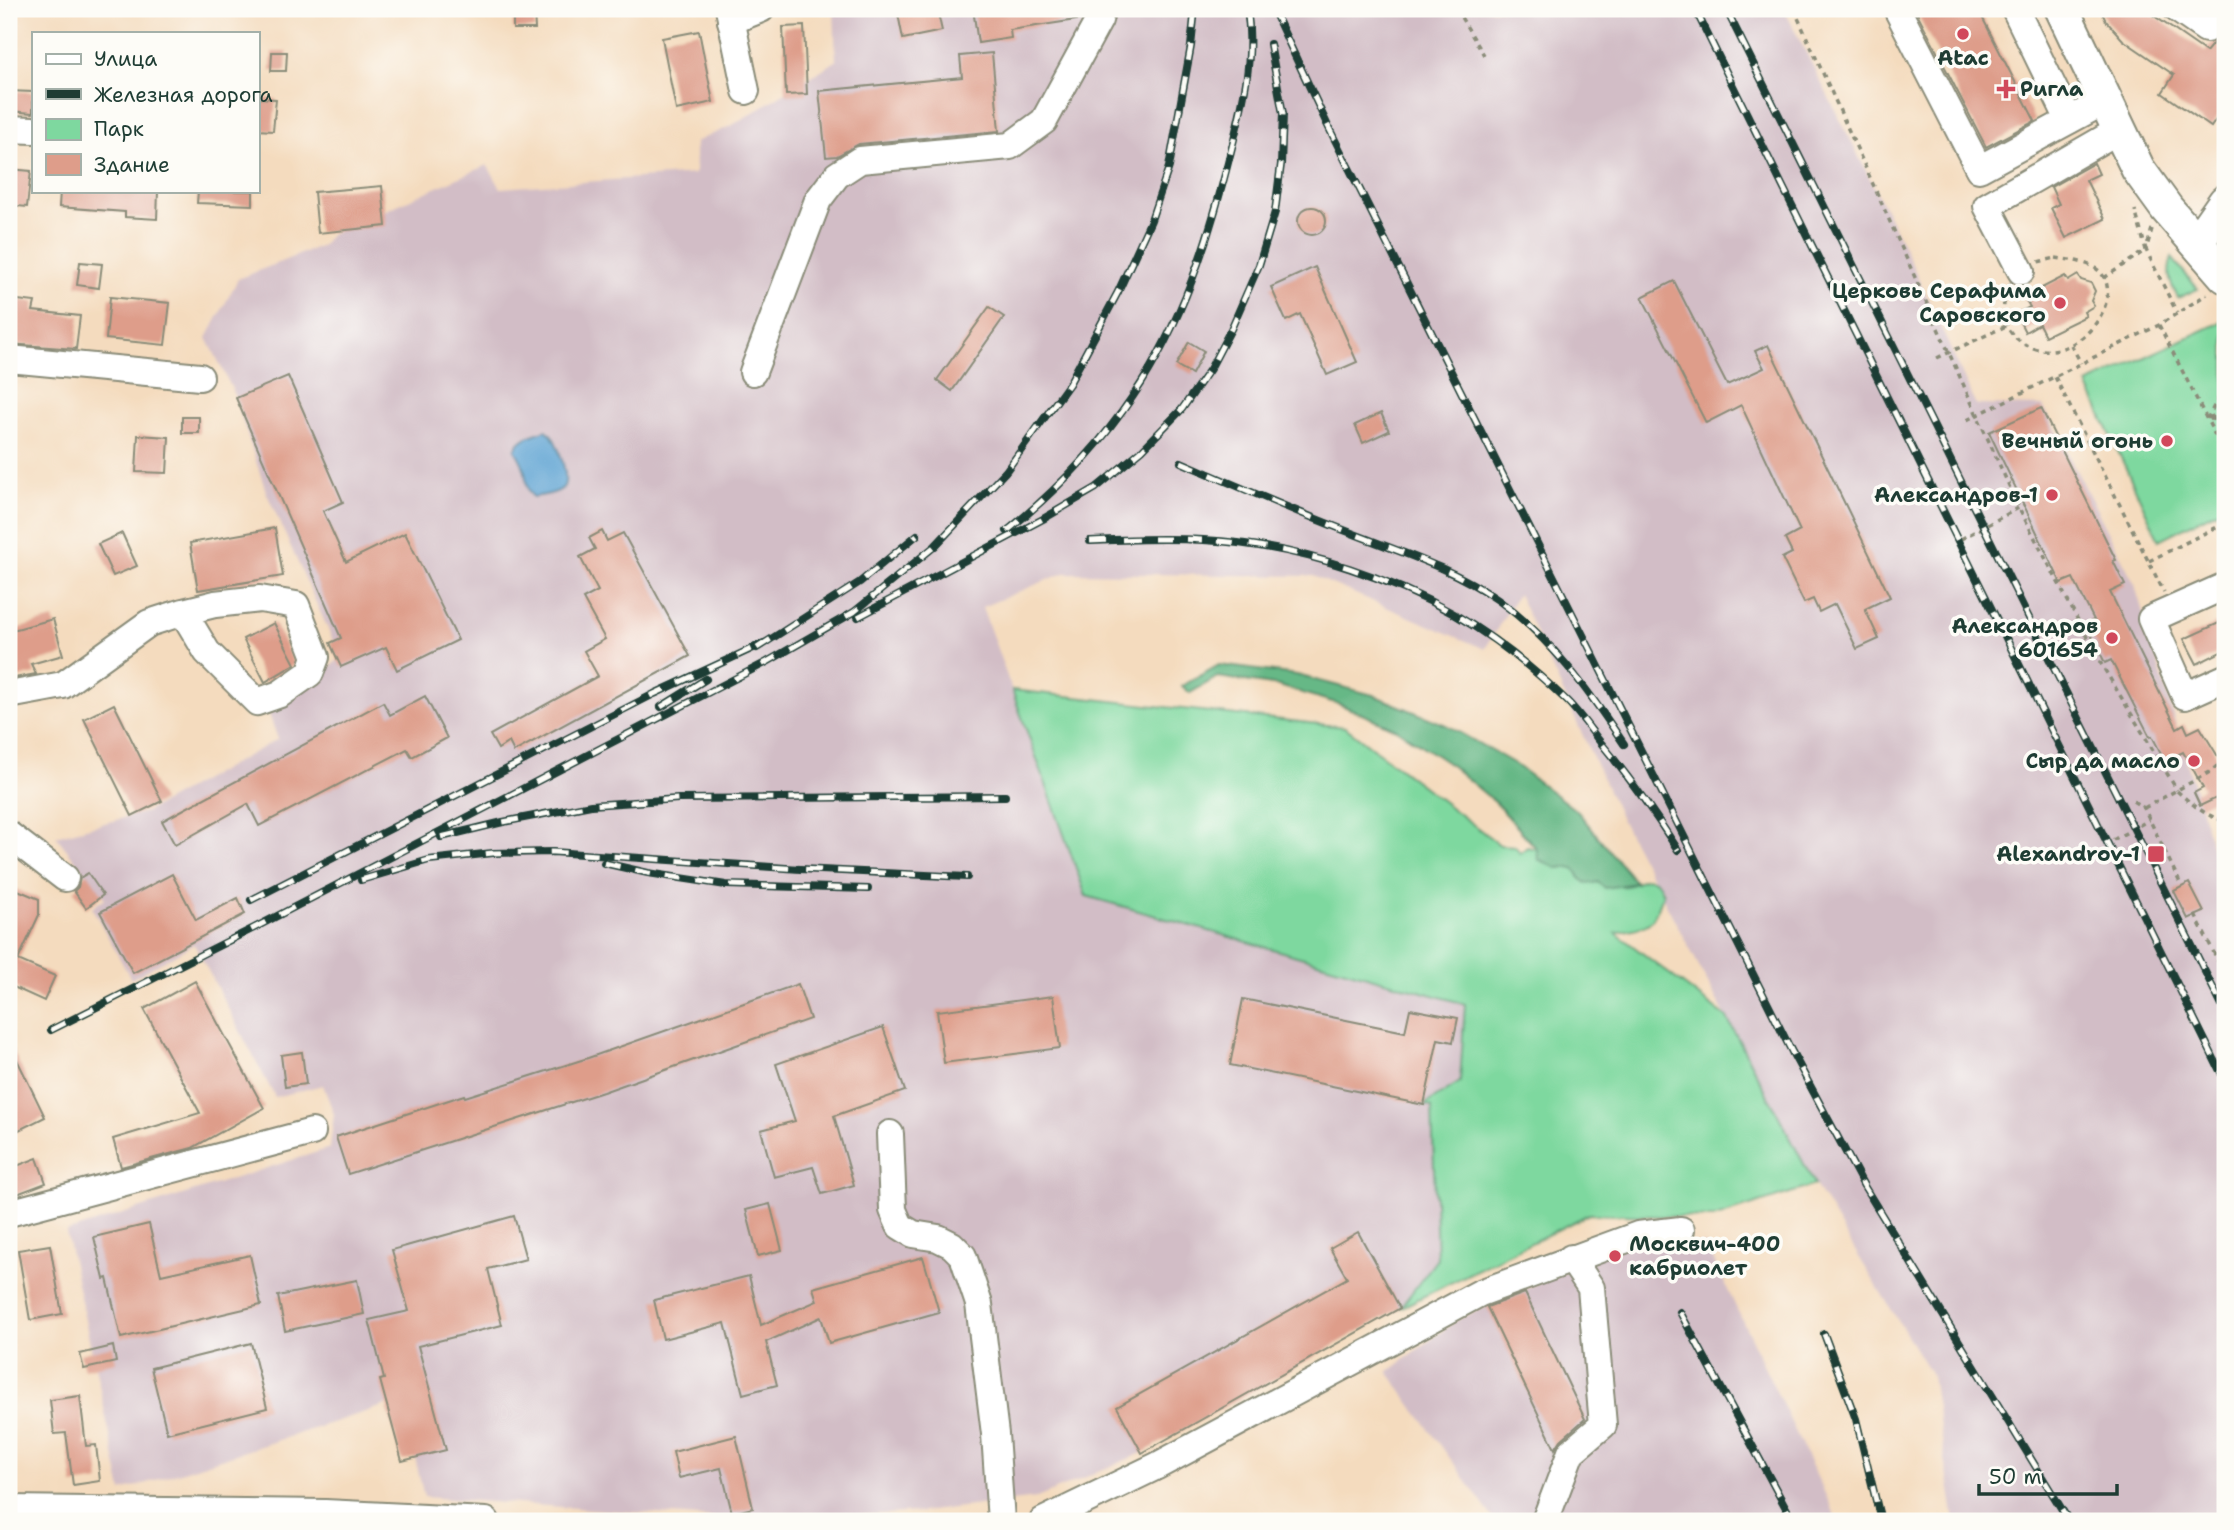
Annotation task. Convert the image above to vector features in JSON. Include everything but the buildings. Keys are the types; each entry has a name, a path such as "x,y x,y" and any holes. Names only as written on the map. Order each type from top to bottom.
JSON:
{"main road":[{"path":"2062,9 2138,169 2167,209 2197,242 2217,284"},
{"path":"2197,242 2225,202"}],"street":[{"path":"746,90 730,15 761,9"},
{"path":"753,372 818,200 837,175 860,160 1010,146 1044,121 1099,20 1102,9"},
{"path":"1897,9 1979,169 2105,101"},
{"path":"2015,9 2069,120"},
{"path":"2177,9 2206,29 2220,9"},
{"path":"9,128 32,130"},
{"path":"2021,271 1987,206 2119,130"},
{"path":"9,359 200,377"},
{"path":"2225,586 2151,620 2185,696 2225,678"},
{"path":"9,695 63,684 149,623 183,612 215,604 260,599 296,605 316,657 310,673 280,694 257,702 207,652 183,612"},
{"path":"9,835 65,878"},
{"path":"9,1213 312,1132"},
{"path":"890,1134 893,1210 900,1226 913,1234 938,1238 958,1250 963,1256 979,1304 995,1434 1001,1521"},
{"path":"1043,1521 1157,1466 1480,1293 1638,1235 1681,1230"},
{"path":"1545,1521 1570,1452 1603,1424 1591,1288 1571,1258"},
{"path":"9,1509 116,1516 486,1521"}],"path":[{"path":"1456,9 1484,55"},
{"path":"1794,9 2018,508 2100,663 2177,790"},
{"path":"2133,203 2146,250 2177,313"},
{"path":"2104,278 2146,250 2154,222"},
{"path":"2056,258 2079,262 2100,272 2104,278 2108,285 2099,319 2087,335 2071,345 2048,352 2032,348 2006,326 2004,299 2011,283 2021,271 2035,262 2056,258"},
{"path":"1967,420 2159,325 2217,284"},
{"path":"2159,325 2225,455"},
{"path":"1937,358 2006,326"},
{"path":"2071,345 2081,363"},
{"path":"2055,376 2173,609"},
{"path":"2207,419 2225,386"},
{"path":"2207,419 2225,410"},
{"path":"2207,419 2225,420"},
{"path":"1961,539 2024,505"},
{"path":"2149,561 2225,523"},
{"path":"2144,808 2210,772 2225,759"},
{"path":"2168,782 2196,808 2208,816 2225,821"},
{"path":"2133,800 2144,808 2182,887"},
{"path":"2113,840 2149,820"},
{"path":"2195,915 2225,975"}],"shaded area":[{"path":"834,9 1784,9 1901,240 1976,405 2043,406 2134,582 2213,851 2225,872 2225,1521 1955,1521 1932,1376 1815,1185 1622,821 1518,594 1485,649 1313,576 1064,573 982,607 1086,896 1465,1004 1460,1082 1426,1105 1432,1107 1437,1259 1400,1308 1142,1453 1037,1498 922,1512 753,1521 424,1497 402,1400 122,1491 66,1232 330,1148 334,1114 323,1085 275,1097 194,944 131,979 92,908 105,898 56,836 146,812 278,739 269,714 341,658 267,494 232,389 207,338 238,279 323,245 330,235 487,165 501,188 695,174 695,142 731,126 836,61"},
{"path":"1655,1242 1706,1244 1838,1521 1495,1521 1388,1372 1457,1320 1616,1248"}],"green space":[{"path":"2172,258 2198,289 2178,298 2170,279"},
{"path":"2223,321 2225,507 2159,540 2087,384"},
{"path":"1219,665 1297,675 1373,695 1446,725 1515,764 1578,812 1636,883 1605,888 1598,882 1588,884 1580,878 1576,870 1557,868 1538,859 1537,849 1496,803 1448,763 1396,729 1339,704 1279,686 1218,677 1190,693 1182,686"},
{"path":"1012,690 1345,727 1500,845 1515,846 1520,853 1527,847 1537,849 1557,868 1576,870 1580,878 1603,884 1630,885 1647,878 1656,881 1663,894 1651,921 1642,927 1616,933 1727,1018 1815,1185 1713,1218 1589,1214 1400,1308 1437,1259 1432,1107 1424,1105 1460,1082 1465,1004 1086,896"}],"water":[{"path":"546,430 557,447 565,481 562,489 558,491 533,497 515,450 524,439"}],"railway":[{"path":"51,1030 767,662 854,612 935,546 1006,471 1069,384 1118,292 1151,220 1169,167 1195,9"},
{"path":"1007,531 1059,485 1106,433 1150,368 1180,310 1213,218 1239,119 1248,64 1247,9"},
{"path":"1273,9 1327,124 1792,1052 1864,1186 2069,1521"},
{"path":"1695,9 2225,1081"},
{"path":"1726,9 2225,1012"},
{"path":"858,617 1096,488 1142,450 1182,409 1210,369 1231,329 1259,265 1275,212 1283,114 1270,44"},
{"path":"1181,462 1426,562 1481,589 1517,615 1552,648 1597,704 1624,744"},
{"path":"757,648 860,582 917,535"},
{"path":"1090,541 1183,539 1266,547 1350,568 1404,589 1454,614 1499,643 1567,701 1629,779 1678,850"},
{"path":"251,900 654,694 764,643"},
{"path":"661,707 706,679"},
{"path":"441,837 591,805 678,799 1005,796"},
{"path":"361,880 429,860 493,853 553,852 967,877"},
{"path":"604,863 726,885 868,889"},
{"path":"1680,1312 1793,1521"},
{"path":"1824,1334 1856,1419 1881,1521"}],"place":[{"name":"Atac","path":"1963,34"},
{"name":"Ригла","path":"2006,89"},
{"name":"Церковь Серафима Саровского","path":"2060,303"},
{"name":"Вечный огонь","path":"2167,441"},
{"name":"Александров-1","path":"2052,495"},
{"name":"Александров 601654","path":"2112,638"},
{"name":"Сыр да масло","path":"2194,761"},
{"name":"Alexandrov-1","path":"2156,854"},
{"name":"Москвич-400 кабриолет","path":"1615,1256"}]}
